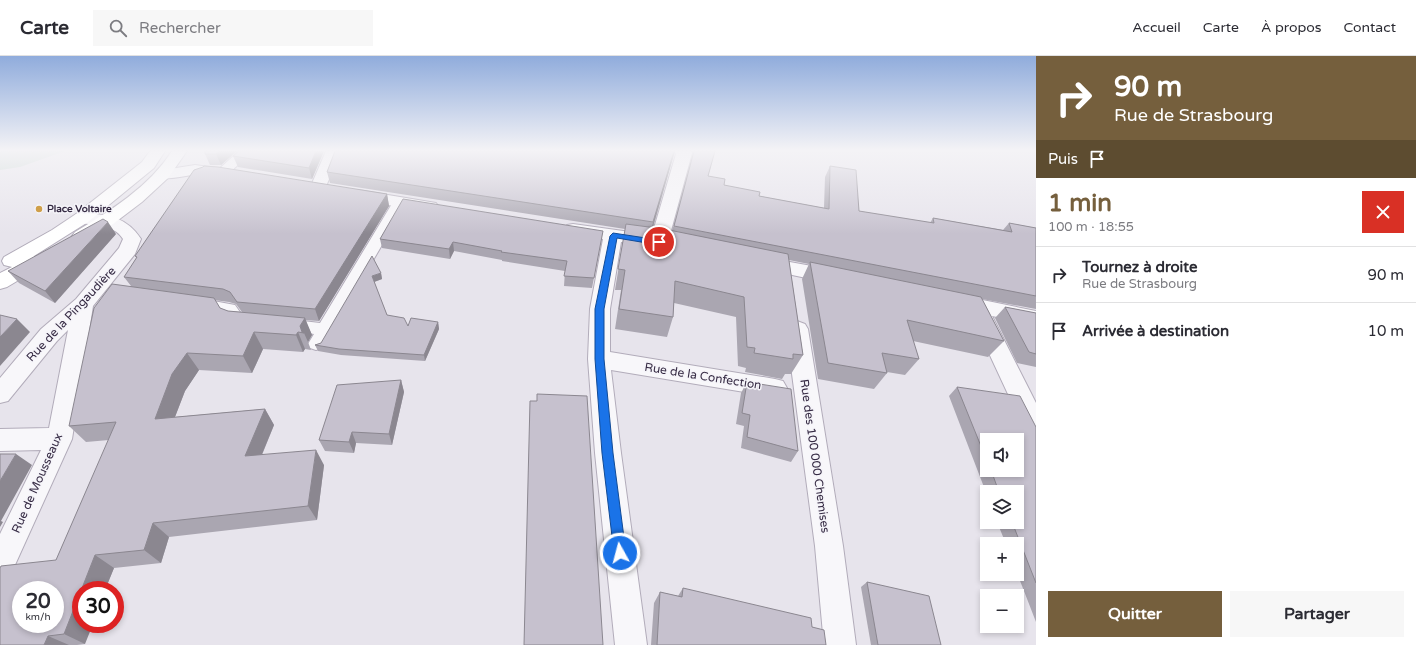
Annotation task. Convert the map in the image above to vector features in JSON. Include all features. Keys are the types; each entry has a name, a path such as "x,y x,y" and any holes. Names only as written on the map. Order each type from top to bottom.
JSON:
{"main road":[{"path":"0,267 58,234 82,218 132,178"},
{"path":"0,282 85,234 137,197 158,178"}],"street":[{"path":"327,178 324,189 448,209"},
{"path":"558,227 667,244 679,178"},
{"name":"Rue de la Pingaudière","path":"0,394 50,335 95,297 128,250 132,239 129,232 105,220 82,218"},
{"path":"613,236 600,309 599,359 608,453 631,645"},
{"path":"743,259 791,289 849,280"},
{"name":"Rue des 100 000 Chemises","path":"791,289 829,546 840,645"},
{"name":"Rue de Mousseaux","path":"0,566 59,439 95,297"},
{"path":"939,298 1036,318"},
{"path":"976,306 1036,428"},
{"name":"Rue de la Confection","path":"599,359 806,393"},
{"path":"0,440 59,439"}],"lane":[{"path":"316,344 400,202"},
{"path":"183,302 229,308 238,320 325,329"}],"building":[{"path":"188,178 290,178 387,194 315,309 237,302 230,292 223,289 124,277 137,257 135,256"},
{"path":"369,178 666,178 653,222"},
{"path":"687,178 725,179 724,185 760,192 759,196 829,209 830,178 857,178 859,211 934,223 933,218 1012,232 1009,223 1036,228 1036,296 674,226"},
{"path":"403,199 603,231 594,278 564,276 567,261 501,252 502,251 453,242 449,249 380,239"},
{"path":"103,219 108,222 45,291 8,271"},
{"path":"626,224 664,229 788,254 803,355 793,354 793,359 754,353 755,348 747,347 744,297 675,281 673,317 619,309 625,270 618,269"},
{"path":"372,256 381,273 372,276 387,315 404,318 408,326 411,318 438,322 424,355 339,349 315,345 321,343"},
{"path":"810,262 981,297 1004,341 907,320 919,359 882,353 887,373 828,363"},
{"path":"112,284 214,298 220,308 228,311 305,318 300,326 302,332 304,333 298,332 296,335 254,332 243,356 187,353 172,374 155,419 265,409 245,456 316,450 308,506 153,523 144,550 95,555 85,581 72,581 72,614 64,634 48,636 44,645 0,645 1,566 56,560 116,422 69,426 94,308"},
{"path":"1005,307 1036,313 1036,354 1029,352"},
{"path":"0,315 17,319 0,337"},
{"path":"401,380 389,434 352,432 349,442 319,440 337,385"},
{"path":"747,382 791,389 798,451 747,437 750,415 742,413"},
{"path":"957,387 1020,396 1036,427 1036,583 1024,552 1024,537 1018,537 1015,529 1024,529 1024,485 996,485 994,477 1024,477 1024,433 980,433 980,444"},
{"path":"537,394 587,396 603,645 524,645 530,401 537,401"},
{"path":"0,454 16,454 0,481"},
{"path":"867,582 929,596 941,645 878,645"},
{"path":"683,588 811,618 812,627 824,630 826,645 657,645 660,592 682,597"}],"place":[{"name":"Place Voltaire","path":"39,209"}],"route":[{"path":"620,553 599,359 600,309 613,236 659,242"}]}
